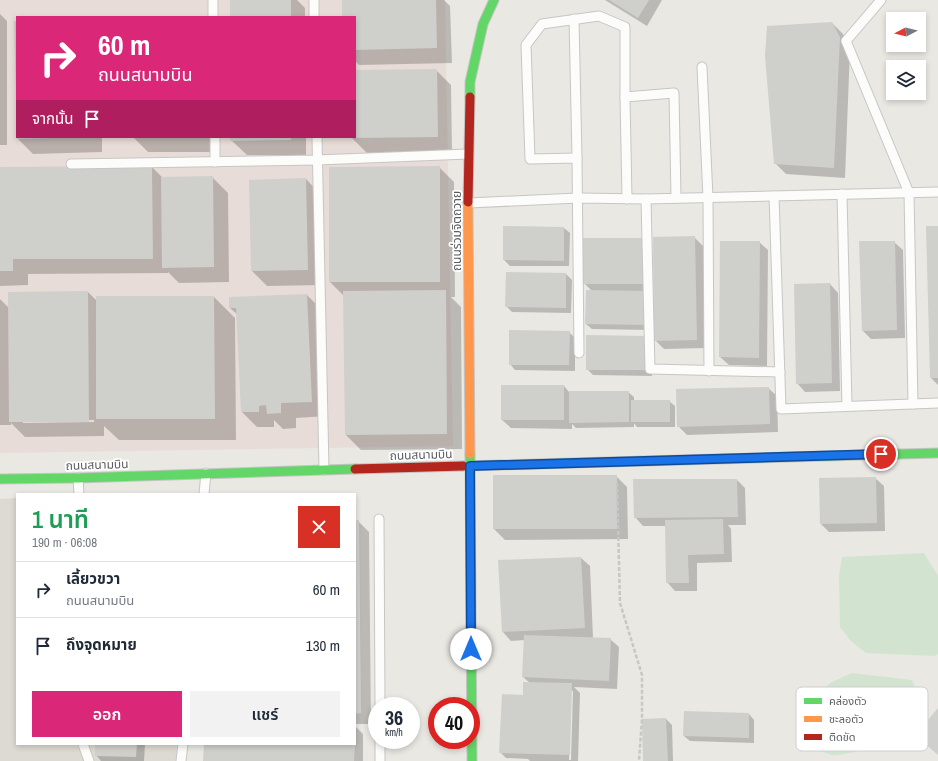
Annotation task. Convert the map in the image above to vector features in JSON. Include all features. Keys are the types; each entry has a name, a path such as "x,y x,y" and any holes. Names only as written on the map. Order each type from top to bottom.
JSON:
{"street":[{"name":"ถนนร่วมจิตถวาย","path":"472,761 468,154 470,82 483,24 494,0"},
{"name":"ถนนสนามบิน","path":"0,479 938,453"}],"lane":[{"path":"213,0 213,16"},
{"path":"314,0 314,16"},
{"path":"881,0 846,42 909,193 913,404"},
{"path":"577,158 530,159 526,45 542,24 598,16 625,27 627,199"},
{"path":"574,19 578,198 579,353"},
{"path":"702,67 708,198 709,371"},
{"path":"625,97 674,94 676,198"},
{"path":"215,138 215,162"},
{"path":"317,138 324,470"},
{"path":"71,164 317,160 468,154"},
{"path":"469,204 578,198 708,198 938,192"},
{"path":"842,194 847,406"},
{"path":"774,196 781,409 938,403"},
{"path":"646,199 650,369 780,372"},
{"path":"204,493 206,473"},
{"path":"78,478 79,493"},
{"path":"379,519 380,697"},
{"path":"83,745 89,761"},
{"path":"182,761 183,745"},
{"path":"380,749 380,761"}],"path":[{"path":"618,462 620,603 642,675 642,719 639,761"}],"shaded area":[{"path":"0,0 445,0 453,446 0,453"},
{"path":"16,498 16,745 177,745 176,761 0,761 0,499"}],"green space":[{"path":"924,553 938,576 938,654 934,656 866,653 851,641 840,627 839,575 842,557"},
{"path":"852,673 912,680 915,687 825,687 832,682"},
{"path":"821,751 861,751 833,755"}],"building":[{"path":"230,0 291,0 291,16 230,16"},
{"path":"342,0 436,0 437,48 356,50 356,16 342,16"},
{"path":"609,0 649,0 638,18"},
{"path":"14,21 16,21 16,96"},
{"path":"832,22 840,37 834,168 774,164 765,56 767,26"},
{"path":"437,69 438,137 356,138 356,70"},
{"path":"17,138 51,138 17,139"},
{"path":"230,138 291,138 291,140 230,141"},
{"path":"152,166 153,259 13,259 13,271 0,271 0,167"},
{"path":"440,166 440,282 329,282 329,167"},
{"path":"213,176 214,267 162,268 161,177"},
{"path":"306,178 308,270 251,271 249,180"},
{"path":"503,226 564,227 564,261 503,260"},
{"path":"926,226 938,226 938,378 930,378"},
{"path":"695,236 697,340 654,341 653,237"},
{"path":"583,238 643,238 643,284 583,284"},
{"path":"720,241 760,241 759,358 719,357"},
{"path":"859,241 895,241 897,330 862,331"},
{"path":"506,272 566,273 566,308 505,307"},
{"path":"830,283 832,383 796,384 794,284"},
{"path":"446,290 447,434 345,435 343,291"},
{"path":"586,290 647,291 646,325 585,324"},
{"path":"88,291 89,422 9,422 8,292"},
{"path":"307,294 312,402 281,403 281,413 267,414 266,405 259,406 259,412 241,412 236,308 229,308 229,297"},
{"path":"96,296 214,296 215,419 96,419"},
{"path":"509,330 570,331 569,365 509,365"},
{"path":"586,335 647,336 647,370 586,370"},
{"path":"501,385 564,385 564,420 501,420"},
{"path":"769,387 770,424 677,427 676,389"},
{"path":"569,391 629,391 629,422 569,423"},
{"path":"631,400 670,400 670,422 631,422"},
{"path":"493,475 617,475 617,529 493,529"},
{"path":"876,477 877,523 820,524 819,478"},
{"path":"633,479 737,479 738,517 634,518"},
{"path":"723,519 724,554 688,555 689,583 666,583 665,520"},
{"path":"356,520 359,520 361,713 356,714"},
{"path":"581,557 585,628 502,632 498,560"},
{"path":"524,635 611,638 609,681 522,677"},
{"path":"523,682 572,683 570,755 499,753 502,694 523,695"},
{"path":"938,708 938,755 928,746 928,720"},
{"path":"684,711 749,713 749,738 683,736"},
{"path":"666,718 668,761 643,761 642,719"},
{"path":"95,745 137,745 136,757 95,756"},
{"path":"204,745 355,745 354,761 203,761"}],"traffic: fast":[{"path":"470,97 470,82 483,24 494,0"},
{"path":"463,466 938,453"},
{"path":"470,454 472,761"},
{"path":"0,479 355,469"}],"traffic: slow":[{"path":"468,202 470,454"}],"traffic: jam":[{"path":"468,202 470,97"},
{"path":"355,469 463,466"}],"route":[{"path":"471,649 470,466 756,459 881,454"}]}
